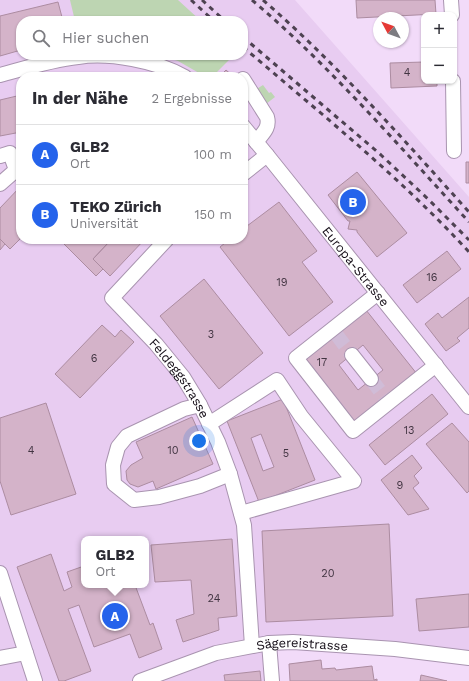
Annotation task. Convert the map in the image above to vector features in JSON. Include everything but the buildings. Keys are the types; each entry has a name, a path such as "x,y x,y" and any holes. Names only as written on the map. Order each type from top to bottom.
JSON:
{"street":[{"path":"451,0 452,12"},
{"path":"0,75 61,60"},
{"path":"134,60 158,65 174,72"},
{"path":"453,84 454,151"},
{"path":"248,87 267,117 269,124 256,142"},
{"name":"Europa-Strasse","path":"248,132 469,407"},
{"path":"0,156 10,153 16,170 0,184"},
{"path":"248,170 267,155"},
{"name":"Feldeggstrasse","path":"162,244 112,298 156,344 183,377 200,405 218,442 230,474 244,525 252,646"},
{"path":"378,293 334,332 296,358 348,424 353,430 388,400 436,365"},
{"path":"352,355 371,379"},
{"path":"209,424 277,380 301,416 354,481 241,513"},
{"path":"200,405 184,409 127,436 118,447 113,465 114,484 134,500 158,498 200,486 230,474"},
{"path":"0,573 3,595 35,680"},
{"name":"Sägereistrasse","path":"140,681 216,653 269,643 293,642 387,648 469,658"},
{"path":"269,643 272,681"},
{"path":"0,658 26,653"}],"shaded area":[{"path":"0,0 295,0 469,197 469,651 266,636 269,681 0,681"}],"green space":[{"path":"70,0 178,0 196,16 74,16"},
{"path":"175,60 229,60 217,72 197,72"},
{"path":"263,85 269,93 271,92 275,97 266,104 255,90"}],"tunnel":[{"path":"336,334 352,355"},
{"path":"371,379 386,399"}],"railway":[{"path":"191,0 209,16"},
{"path":"202,0 220,16"},
{"path":"252,0 337,80 469,222"},
{"path":"263,0 344,76 469,212"},
{"path":"248,41 381,155 469,240"},
{"path":"248,51 387,172 443,224 469,252"}],"place":[{"name":"TEKO Zürich","path":"353,202"},
{"name":"GLB2","path":"115,616"}]}
